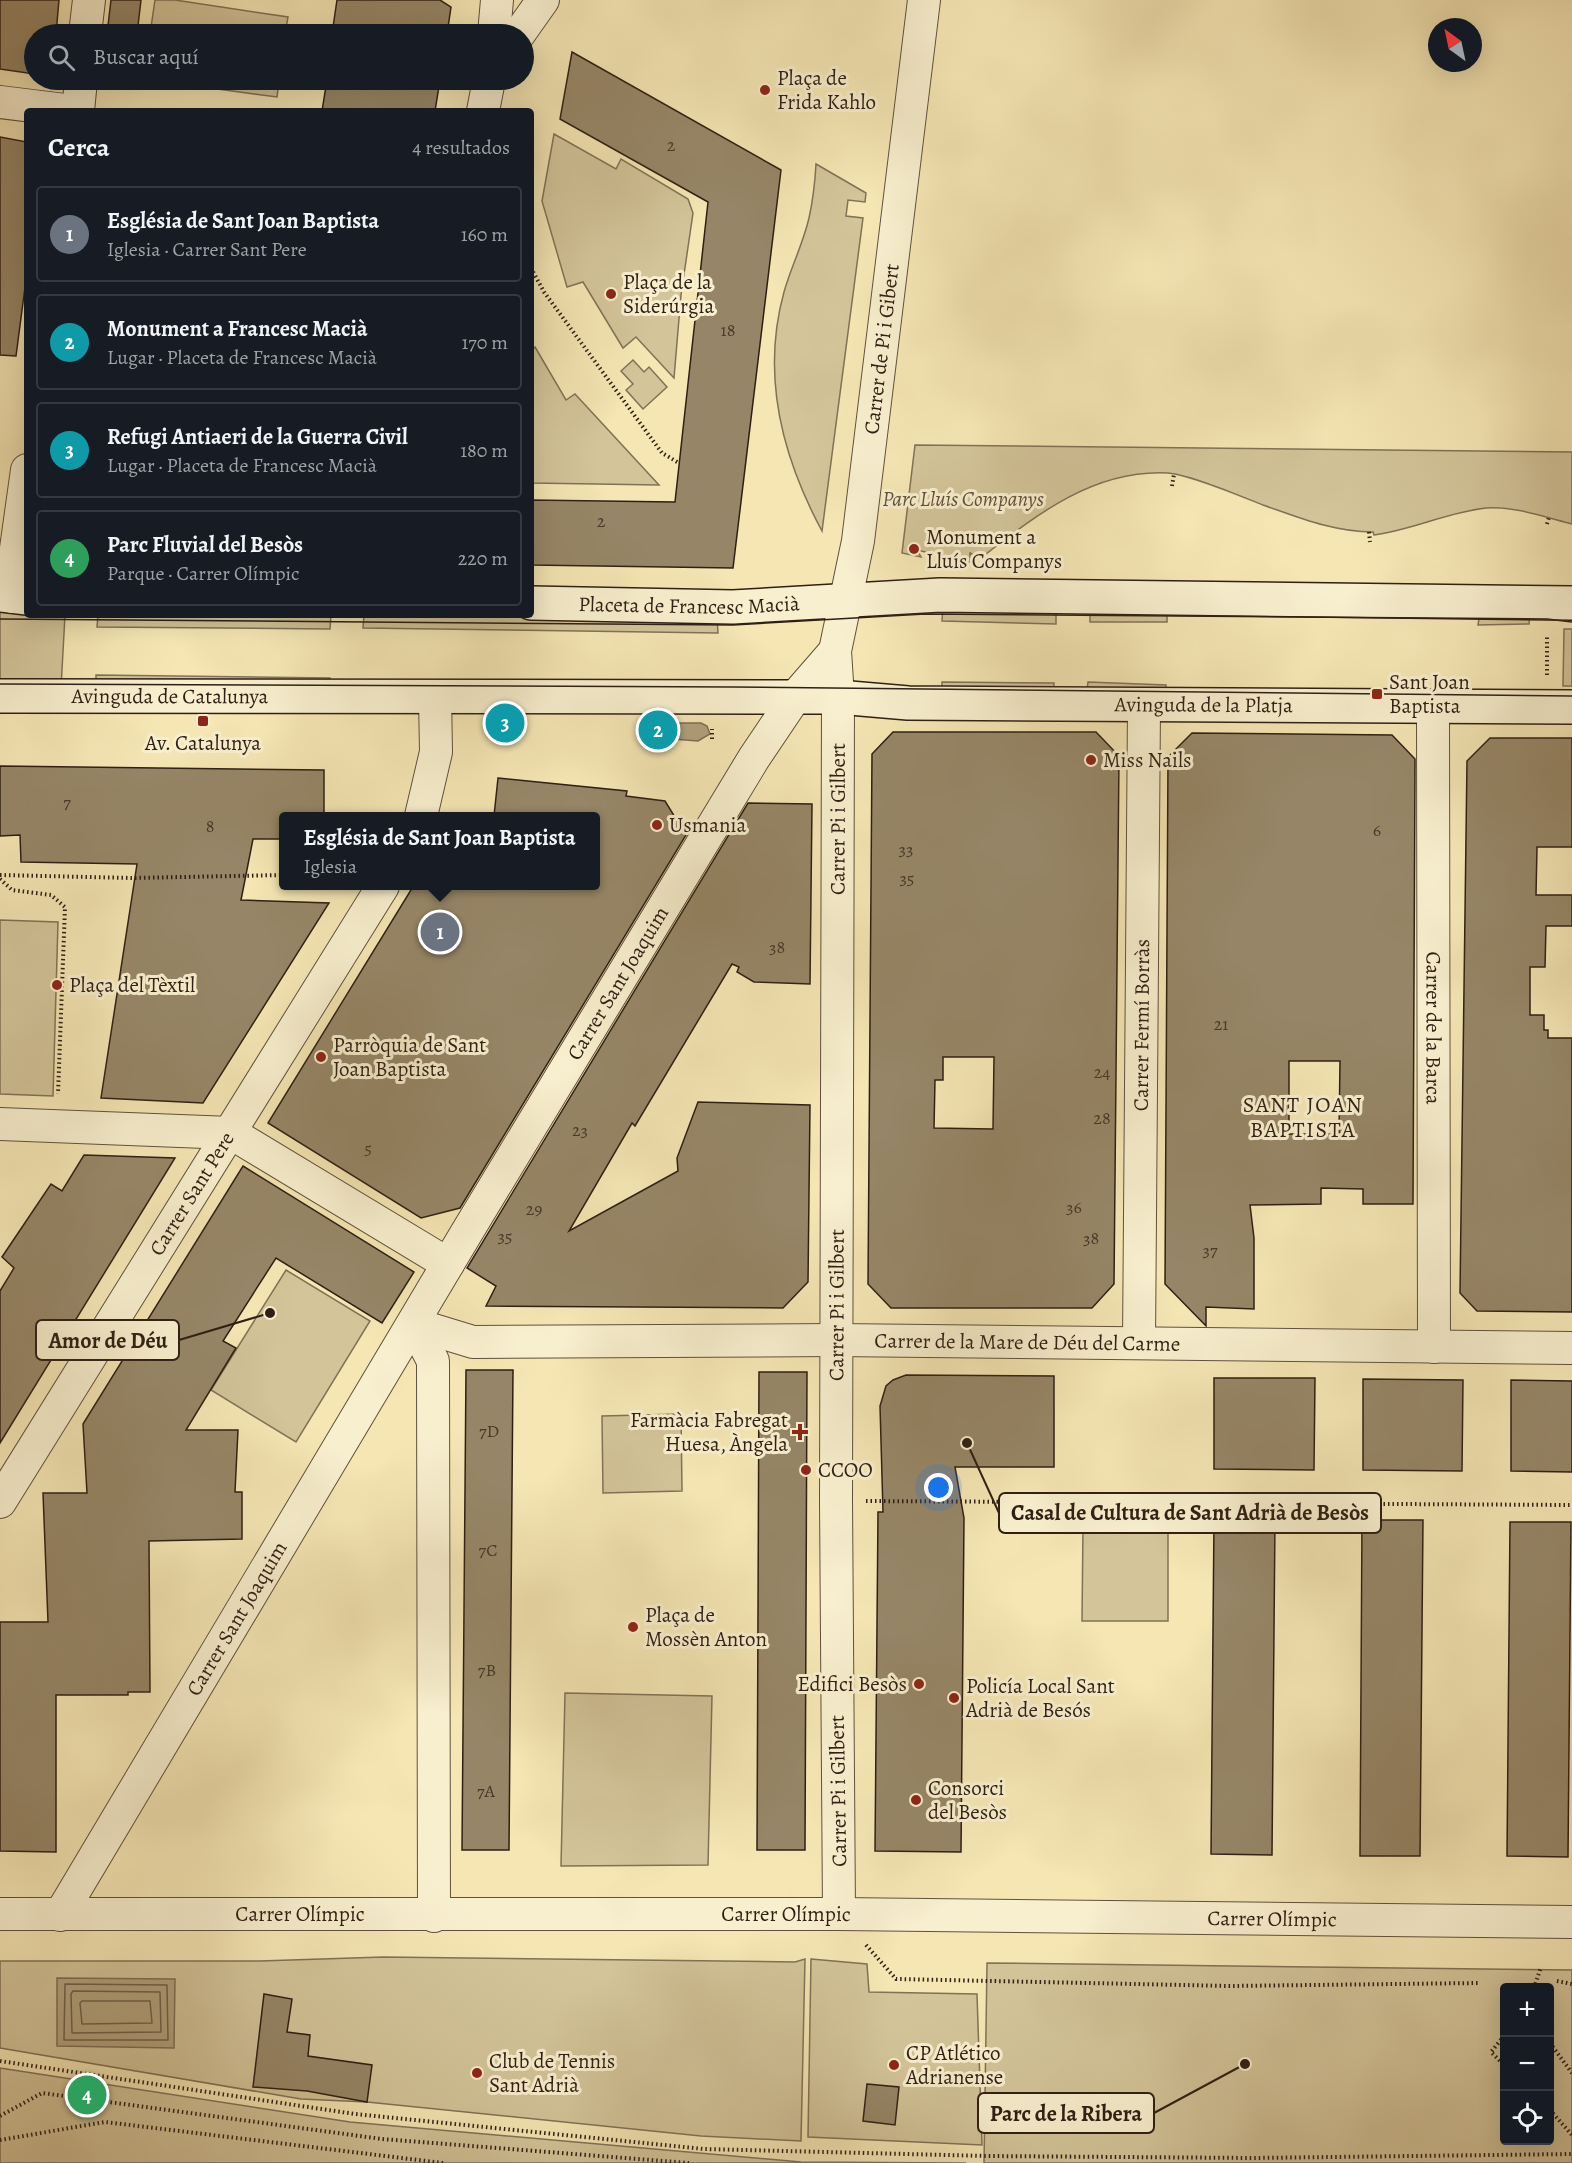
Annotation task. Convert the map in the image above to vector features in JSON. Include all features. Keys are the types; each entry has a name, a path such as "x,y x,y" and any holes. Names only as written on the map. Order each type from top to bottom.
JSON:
{"street":[{"path":"87,24 89,0"},
{"path":"495,24 497,0"},
{"path":"526,24 543,0"},
{"name":"Carrer de Pi i Gibert","path":"838,697 835,651 858,542 924,0"},
{"path":"78,108 80,90"},
{"path":"484,108 487,90"},
{"path":"0,102 49,108"},
{"path":"13,596 13,570 24,491"},
{"path":"845,601 940,595 1572,603"},
{"name":"Placeta de Francesc Macià","path":"534,603 732,607 845,601"},
{"name":"Carrer Sant Joaquim","path":"60,1915 448,1264 754,758 795,697 835,651"},
{"name":"Avinguda de Catalunya","path":"0,696 435,696"},
{"path":"422,812 436,752 435,696 838,697"},
{"name":"Avinguda de la Platja","path":"838,697 908,703 1433,708 1572,707"},
{"name":"Carrer Pi i Gilbert","path":"838,697 836,1500 849,1925"},
{"name":"Carrer Fermí Borràs","path":"1139,1343 1144,706"},
{"name":"Carrer de la Barca","path":"1433,708 1434,1347"},
{"name":"Carrer Sant Pere","path":"3,1494 231,1133 379,890"},
{"path":"0,1124 231,1133 448,1264"},
{"path":"414,1324 433,1362 434,1916"},
{"name":"Carrer de la Mare de Déu del Carme","path":"414,1324 473,1342 836,1341 1572,1348"},
{"name":"Carrer Olímpic","path":"0,1914 434,1916 849,1925 1572,1922"}],"path":[{"path":"534,274 544,292 662,453 679,463"},
{"path":"1172,486 1174,474"},
{"path":"1547,524 1549,518"},
{"path":"1369,532 1370,542"},
{"path":"1547,630 1547,683"},
{"path":"712,739 714,732"},
{"path":"0,877 132,878 279,875"},
{"path":"0,877 12,890 51,895 65,908 57,1104"},
{"path":"836,1500 1572,1504"},
{"path":"849,1925 896,1979 1230,1986 1480,1983"},
{"path":"1535,1983 1540,1967"},
{"path":"1557,1981 1572,1984"},
{"path":"1500,2041 1491,2052 1500,2061"},
{"path":"1554,2048 1572,2073"},
{"path":"0,2061 355,2114 704,2149 987,2156 1253,2158 1572,2154"},
{"path":"0,2116 42,2093 382,2139 689,2163"},
{"path":"1554,2115 1572,2135"},
{"path":"0,2140 105,2122 443,2163"}],"green space":[{"path":"155,0 175,0 288,17 287,24 151,24"},
{"path":"225,90 278,90 277,97"},
{"path":"554,134 616,169 621,159 688,199 693,213 681,295 674,378 636,337 623,348 583,282 567,287 542,201"},
{"path":"816,164 866,193 865,202 848,200 846,216 863,218 822,531 808,503 786,445 775,385 777,323 784,292 809,218"},
{"path":"534,348 566,400 575,394 659,485 534,483"},
{"path":"633,360 644,372 649,367 667,387 643,409 626,390 633,384 621,371"},
{"name":"Parc Lluís Companys","path":"915,445 1572,452 1572,524 1518,510 1486,508 1374,535 1373,532 1345,530 1304,519 1216,486 1178,475 1141,474 1115,479 1067,498 1023,526 981,558 970,553 970,562 917,550 921,557 902,553"},
{"path":"943,606 1056,607 1056,624 942,621"},
{"path":"1090,608 1167,609 1167,622 1090,622"},
{"path":"0,611 24,612 24,618 65,618 61,688 0,687"},
{"path":"1480,612 1530,613 1529,624 1478,625"},
{"path":"717,617 718,633 363,628 364,618"},
{"path":"98,618 331,618 330,629 97,627"},
{"path":"1564,629 1572,629 1572,686 1563,686"},
{"path":"96,675 330,678 330,691 96,690"},
{"path":"942,682 1054,683 1053,698 942,696"},
{"path":"1088,682 1166,685 1165,698 1086,698"},
{"path":"0,920 58,922 53,1096 0,1094"},
{"path":"286,1270 370,1321 296,1442 211,1390"},
{"path":"681,1414 682,1491 603,1493 602,1416"},
{"path":"1083,1527 1168,1528 1168,1621 1082,1621"},
{"path":"565,1693 712,1696 708,1865 561,1866"},
{"name":"Club de Tennis Sant Adrià","path":"383,1957 795,1962 805,1959 801,2141 701,2136 367,2102 301,2099 0,2048 0,1961 260,1961"},
{"name":"CP Atlético Adrianense","path":"811,1959 867,1964 869,1992 977,1994 982,2145 808,2137"},
{"path":"987,1963 1572,1970 1572,2163 984,2163"},
{"path":"0,2068 350,2122 801,2162 966,2163 0,2163"}],"water":[{"path":"647,723 701,723 707,726 710,734 698,741 647,737"},
{"path":"57,1978 175,1979 174,2048 57,2046"}],"building":[{"path":"0,0 59,0 57,24 24,24 24,73 0,69"},
{"path":"111,0 141,0 138,24 108,24"},
{"path":"337,0 440,0 451,7 448,24 333,24"},
{"path":"572,52 781,170 733,568 534,565 534,500 675,502 708,202 560,119"},
{"path":"325,90 438,90 435,108 322,108"},
{"path":"0,137 24,141 24,295 16,356 0,355"},
{"path":"893,732 1096,732 1119,756 1114,1284 1092,1308 891,1308 868,1284 872,754","holes":["943,1057 994,1057 993,1129 934,1128 935,1080 943,1080"]},
{"path":"1192,733 1392,735 1415,759 1413,1204 1363,1204 1363,1189 1321,1188 1321,1204 1250,1205 1254,1238 1254,1309 1206,1307 1206,1326 1165,1284 1168,757","holes":["1289,1061 1340,1061 1339,1134 1289,1134"]},
{"path":"1490,738 1572,738 1572,847 1537,847 1536,895 1572,895 1572,926 1546,926 1545,967 1530,967 1530,1015 1544,1015 1544,1030 1548,1030 1548,1038 1572,1038 1572,1312 1477,1311 1460,1293 1467,761"},
{"path":"0,766 324,770 324,812 279,812 279,839 253,839 241,900 329,903 203,1103 101,1098 137,864 21,862 20,835 0,836"},
{"path":"498,778 627,791 626,796 665,801 686,835 460,1208 421,1218 268,1123 411,890 600,890 600,812 494,812"},
{"path":"748,803 812,804 810,984 754,982 737,972 739,967 732,964 635,1126 632,1123 569,1231 678,1171 677,1158 698,1102 810,1105 808,1282 783,1308 486,1306 496,1286 467,1268"},
{"path":"84,1155 175,1158 0,1443 0,1291 14,1268 2,1257 51,1184 62,1191"},
{"path":"243,1166 414,1272 382,1323 276,1258 223,1341 236,1348 186,1430 238,1430 235,1492 242,1492 242,1539 149,1541 150,1692 128,1692 128,1695 56,1695 56,1852 0,1851 0,1622 48,1622 43,1493 87,1493 83,1424"},
{"path":"466,1370 513,1370 509,1850 462,1850"},
{"path":"759,1372 807,1372 805,1850 757,1850"},
{"name":"Edifici Besòs","path":"906,1375 1054,1376 1054,1467 955,1467 964,1518 961,1852 875,1851 878,1512 883,1512 880,1406 886,1386 893,1380"},
{"path":"1214,1378 1315,1378 1314,1470 1214,1469"},
{"path":"1363,1379 1463,1380 1462,1471 1363,1470"},
{"path":"1511,1380 1572,1381 1572,1472 1511,1471"},
{"path":"1214,1519 1275,1519 1272,1855 1211,1854"},
{"path":"1362,1520 1423,1520 1420,1856 1360,1856"},
{"path":"1510,1522 1571,1522 1568,1857 1507,1856"},
{"path":"264,1994 292,1999 287,2032 310,2035 308,2056 372,2065 367,2102 307,2091 253,2087"},
{"path":"867,2084 899,2087 895,2125 863,2121"}],"tram line":[{"path":"0,619 733,625 925,614 1547,619 1572,622"},
{"path":"0,684 733,687 1572,696"}],"place":[{"name":"Plaça de Frida Kahlo","path":"765,90"},
{"name":"Plaça de la Siderúrgia","path":"611,294"},
{"name":"Monument a Lluís Companys","path":"914,549"},
{"name":"Sant Joan Baptista","path":"1377,694"},
{"name":"Av. Catalunya","path":"203,721"},
{"name":"Refugi Antiaeri de la Guerra Civil","path":"505,723"},
{"name":"Monument a Francesc Macià","path":"658,730"},
{"name":"Miss Nails","path":"1091,760"},
{"name":"Usmania","path":"657,825"},
{"name":"Església de Sant Joan Baptista","path":"440,932"},
{"name":"Plaça del Tèxtil","path":"57,985"},
{"name":"Parròquia de Sant Joan Baptista","path":"321,1057"},
{"name":"Amor de Déu","path":"270,1313"},
{"name":"Farmàcia Fabregat Huesa, Àngela","path":"800,1432"},
{"name":"Casal de Cultura de Sant Adrià de Besòs","path":"967,1443"},
{"name":"CCOO","path":"806,1470"},
{"name":"Plaça de Mossèn Anton","path":"633,1627"},
{"name":"Edifici Besòs","path":"919,1684"},
{"name":"Policía Local Sant Adrià de Besós","path":"954,1698"},
{"name":"Consorci del Besòs","path":"916,1800"},
{"name":"Parc de la Ribera","path":"1245,2064"},
{"name":"CP Atlético Adrianense","path":"894,2065"},
{"name":"Club de Tennis Sant Adrià","path":"477,2073"},
{"name":"Parc Fluvial del Besòs","path":"87,2095"}],"district":[{"name":"SANT JOAN BAPTISTA","path":"1303,1118"}]}
